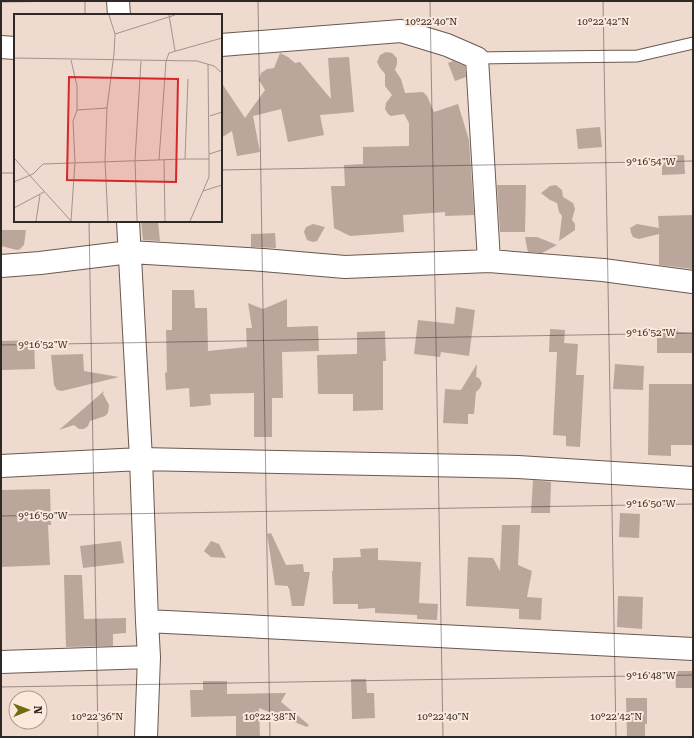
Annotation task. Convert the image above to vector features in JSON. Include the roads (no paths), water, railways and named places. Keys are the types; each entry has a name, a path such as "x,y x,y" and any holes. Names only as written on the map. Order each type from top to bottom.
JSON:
{"street":[{"path":"118,1 119,14"},
{"path":"222,45 401,31 447,45 477,58 489,261"},
{"path":"1,47 14,48"},
{"path":"128,222 141,459 147,621 148,657 146,737"},
{"path":"1,266 40,263 130,252 263,260 345,267 489,261 603,270 693,282"},
{"path":"1,466 141,459 518,466 693,478"},
{"path":"147,621 693,649"},
{"path":"1,662 148,657"}],"lane":[{"path":"477,58 637,56 693,43"}]}
